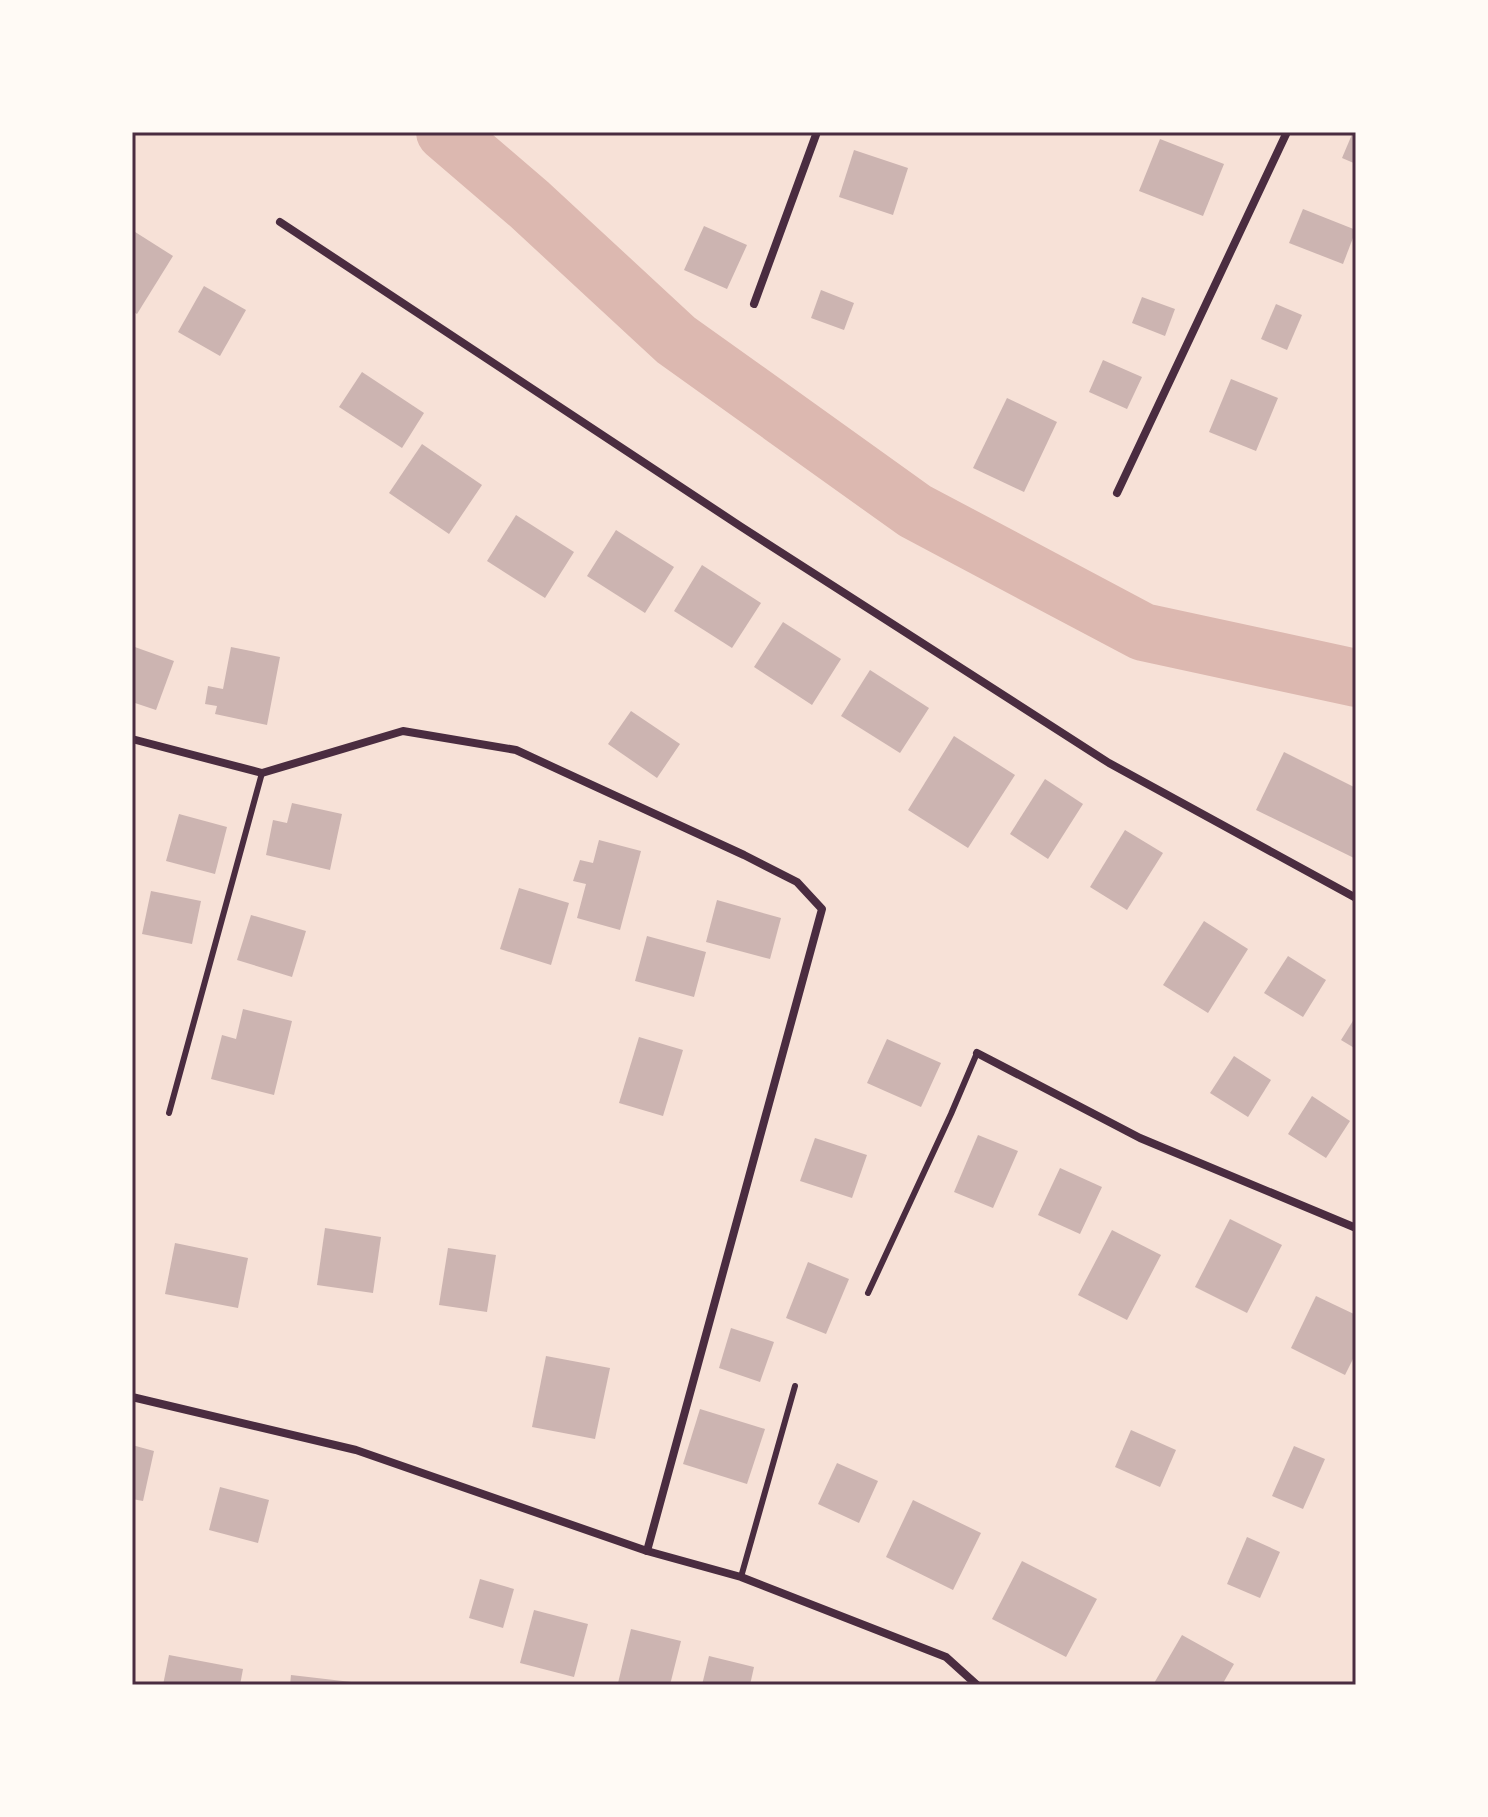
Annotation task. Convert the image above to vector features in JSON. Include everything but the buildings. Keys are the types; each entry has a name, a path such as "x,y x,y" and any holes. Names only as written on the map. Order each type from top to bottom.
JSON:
{"street":[{"path":"754,304 817,132"},
{"path":"1117,493 1287,132"},
{"path":"280,222 740,526 1109,763 1356,898"},
{"path":"132,739 262,773 403,731 516,750 797,882 822,909 647,1551"},
{"path":"977,1053 1140,1138 1356,1228"},
{"path":"132,1397 356,1450 647,1551 741,1577 946,1657 977,1685"}],"lane":[{"path":"169,1113 262,773"},
{"path":"868,1293 977,1053"},
{"path":"741,1577 795,1386"}],"waterway":[{"path":"445,132 529,204 676,340 915,511 1143,632 1356,678"}]}
